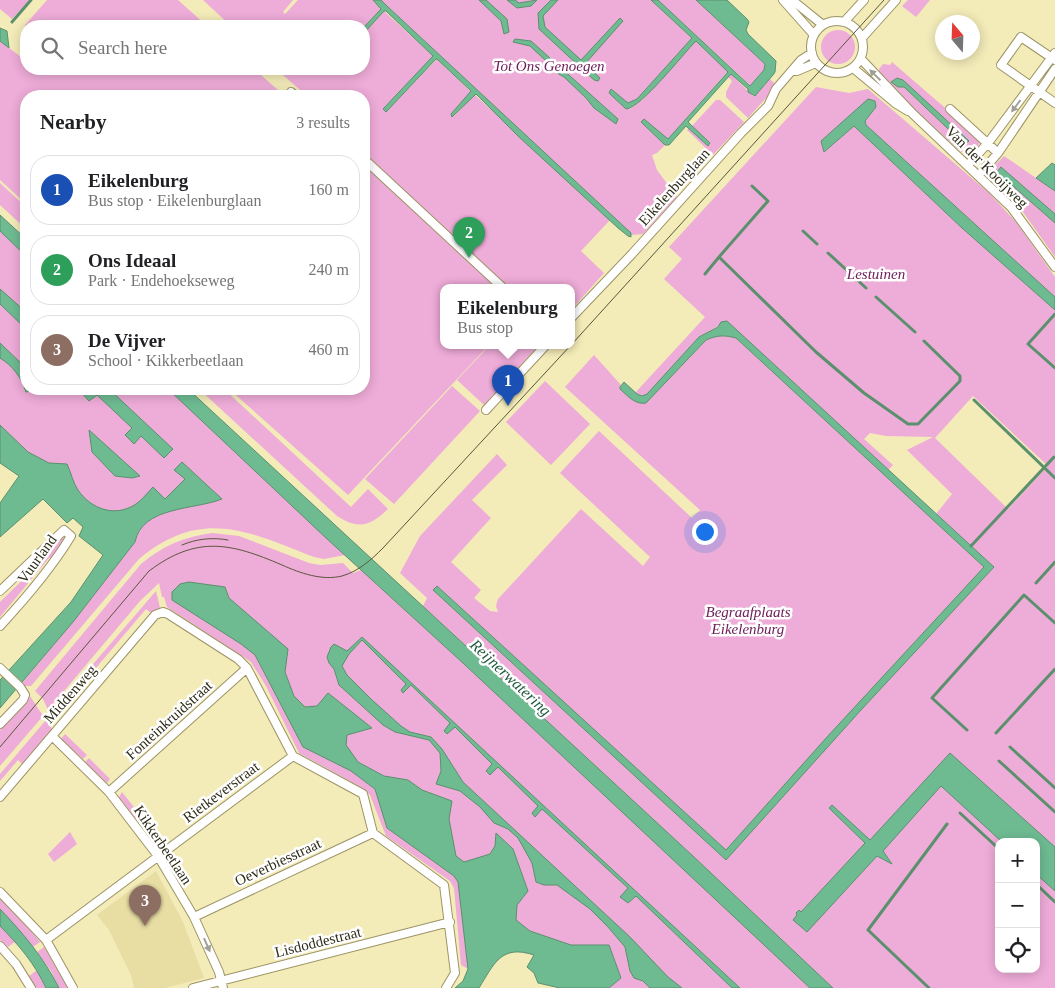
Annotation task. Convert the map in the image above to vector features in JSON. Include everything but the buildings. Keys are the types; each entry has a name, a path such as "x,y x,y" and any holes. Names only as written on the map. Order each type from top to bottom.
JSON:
{"street":[{"path":"783,0 797,6 823,25"},
{"path":"792,0 814,35"},
{"path":"844,22 864,0"},
{"path":"862,38 896,0"},
{"path":"830,22 844,22 858,30 862,38 863,52 861,59 853,68 837,74 829,72 816,63 811,47 814,35 823,25 830,22"},
{"path":"968,165 988,143 1030,86 1054,57 1021,37 1001,65 1030,86 1055,103"},
{"name":"Eikelenburglaan","path":"575,315 741,133 768,106 776,89 801,60 812,53"},
{"name":"Van der Kooijweg","path":"861,59 914,114 1011,207 1055,267"},
{"path":"792,71 797,71 816,63"},
{"name":"Van der Kooijweg","path":"853,68 895,103 914,114"},
{"path":"979,175 998,153 1055,69"},
{"path":"950,109 998,153"},
{"path":"370,165 499,284"},
{"path":"486,410 542,349"},
{"name":"Vuurland","path":"0,590 64,530 71,536 57,559 23,602 0,626"},
{"name":"Middenweg","path":"0,797 155,615 163,612 238,659 247,668"},
{"path":"0,724 23,700 25,695 20,686 1,668"},
{"path":"247,668 293,756 363,794 373,833 444,884 455,973 446,988"},
{"name":"Fonteinkruidstraat","path":"109,792 247,668"},
{"name":"Kikkerbeetlaan","path":"52,736 109,792 158,856 194,917 222,984"},
{"name":"Rietkeverstraat","path":"46,940 293,756"},
{"name":"Oeverbiesstraat","path":"194,917 373,833"},
{"path":"0,892 46,940 73,988"},
{"name":"Lisdoddestraat","path":"193,988 222,984 450,922"},
{"path":"0,946 16,964 31,988"}],"shaded area":[{"path":"373,0 381,0 631,233 631,237 618,228 519,137 476,94 452,117 451,114 471,91 437,59 386,112 383,109 433,56 386,11 370,26 370,21 381,9"},
{"path":"479,0 486,0 507,19 509,32 504,34 501,21"},
{"path":"507,0 515,0 519,3 537,0 531,6 517,8"},
{"path":"551,0 558,0 543,16 545,27 581,60 620,18 623,21 585,64 600,78 598,81 594,80 539,29 538,13"},
{"path":"651,0 658,0 750,86 764,70 765,64 696,0 727,0 749,22 746,30 748,34 776,61 775,72 755,96 748,92 748,89 731,74 688,122 710,143 708,146 686,126 669,145 665,145 641,122 644,119 668,139 728,72 696,41 662,80 633,106 626,109 609,93 611,89 628,103 637,99 692,38"},
{"path":"0,28 7,31 9,48 0,41"},
{"path":"515,39 531,41 618,119 616,124 594,108 586,98 564,77 555,72 530,46 513,42"},
{"path":"897,78 903,80 969,141 965,145 904,87 898,87 891,82"},
{"path":"868,99 875,101 876,107 865,121 866,125 1055,297 1055,310 962,228 854,126 824,152 821,141"},
{"path":"1052,163 1055,165 1055,191 1036,178"},
{"path":"1001,167 1055,214 1055,223 997,172"},
{"path":"0,215 20,233 20,250 0,231"},
{"path":"0,289 20,307 20,323 0,304"},
{"path":"727,321 994,567 861,710 726,860 433,590 437,586 726,850 984,567 736,338 721,336 706,340 646,403 638,403 620,389 624,382 637,394 642,396 647,394 699,337 718,327 721,322"},
{"path":"0,343 20,362 20,378 9,365 0,358"},
{"path":"84,395 97,395 89,401"},
{"path":"97,395 115,395 173,449 164,458 141,436 134,444 125,435 132,428"},
{"path":"174,395 194,395 833,988 810,988 464,664 326,538"},
{"path":"0,425 28,452 49,463 67,464 76,487 83,497 104,509 112,511 128,508 138,502 153,487 165,499 185,479 174,470 182,462 222,499 158,515 148,522 140,530 135,542 73,622 0,708 0,680 71,602 103,555 79,536 83,527 73,518 67,523 43,499 0,537 0,503 19,476 0,463"},
{"path":"89,430 140,476 132,478 115,476 92,452"},
{"path":"189,582 225,587 229,598 288,649 285,672 294,696 305,707 317,706 328,693 372,728 347,735 346,745 358,762 384,776 408,780 422,790 452,801 449,819 456,856 464,862 490,854 495,846 496,833 513,849 528,891 517,905 516,920 530,931 571,945 609,945 621,978 609,988 560,988 538,983 534,973 527,967 534,955 514,952 506,954 494,964 479,988 455,988 463,981 468,969 458,882 454,876 387,828 375,789 351,771 303,747 255,655 172,600 172,592 180,584"},
{"path":"362,637 740,988 732,988 636,896 628,903 620,897 628,888 542,809 535,817 532,813 538,806 498,767 490,775 486,771 492,764 455,727 447,734 444,731 450,723 411,685 403,693 401,690 406,684 362,640 349,654 342,666 347,675 401,726 410,732 431,737 442,749 463,782 630,937 668,977 682,988 650,988 643,981 634,978 630,971 625,947 590,909 557,885 544,885 536,882 532,863 518,838 508,829 494,823 480,807 460,791 436,784 441,771 440,753 429,740 395,732 383,725 339,685 334,669 327,657 331,647 334,644 347,651"},
{"path":"950,753 1055,847 1055,891 1040,878 1040,838 998,838 941,786 883,851 892,864 877,856 807,932 793,920 797,915 796,913 799,910 801,912 865,843 829,808 832,805 870,840"},
{"path":"156,871 183,922 204,978 165,988 134,988 131,975 109,930 97,915"},
{"path":"0,909 17,927 47,966 59,988 46,988 26,955 0,926"}],"green space":[{"path":"0,0 30,0 12,19 0,9"},
{"path":"47,0 178,0 200,20 29,20"},
{"path":"203,0 293,0 283,12 285,14 298,0 373,0 381,9 370,21 225,20"},
{"name":"Tot Ons Genoegen","path":"381,0 651,0 692,38 637,99 627,103 630,109 642,100 696,41 728,71 668,139 641,122 665,145 652,155 657,170 677,197 643,234 632,235"},
{"path":"658,0 696,0 765,64 764,70 751,86"},
{"path":"908,0 930,0 916,17 902,6"},
{"path":"384,11 433,56 384,109 386,112 437,59 471,92 451,114 454,116 474,94 610,220 581,251 604,273 575,306 575,284 440,284 440,349 485,349 348,495 236,395 370,395 370,90 300,90 283,75 370,75 370,26"},
{"path":"838,30 850,35 855,47 850,59 838,64 826,59 821,47 826,35"},
{"path":"0,41 20,56 20,75 261,75 278,90 20,90 20,198 0,180"},
{"path":"892,62 981,139 977,149 967,153 960,151 891,88 879,73 879,69 883,64 890,65","holes":["903,87 968,141 965,144"]},
{"path":"731,74 753,96 770,79 775,84 766,98 748,118 726,97 726,92 732,81 728,77"},
{"path":"816,87 849,93 868,89 989,193 1016,222 1055,277 1055,297 866,125 865,121 876,107 821,141 824,152 854,126 962,228 1055,310 1055,988 833,988 423,606 427,598 400,573 420,536 497,454 507,465 472,500 491,518 451,562 481,590 474,598 490,611 498,612 496,606 498,599 581,509 643,566 650,557 560,473 599,431 692,518 700,510 565,387 594,355 621,385 620,387 646,403 706,340 721,336 736,338 984,567 726,850 437,586 433,590 726,860 861,710 994,567 936,514 952,494 907,450 933,437 886,436 870,433 864,439 893,465 888,470 727,321 699,337 647,394 642,396 635,393 705,317 664,279 682,259 669,247","holes":["973,396 1048,466 1008,509 935,438"]},
{"path":"716,100 720,100 744,122 713,155 687,130 689,128 708,146 710,144 692,126"},
{"path":"1004,156 1055,191 1055,257 1018,205 987,173"},
{"path":"0,183 20,201 20,223 0,205"},
{"path":"0,227 20,246 20,395 177,395 345,555 324,559 314,557 246,532 225,529 204,529 183,533 162,543 139,559 31,686 25,686 22,683 73,622 135,542 0,432"},
{"path":"486,349 535,349 484,405 457,380"},
{"path":"545,381 590,424 551,465 506,422"},
{"path":"452,386 480,411 394,504 365,479"},
{"path":"206,395 230,395 351,507 368,489 388,509 376,519 364,524 352,523 337,516"},
{"path":"212,533 239,536 309,563 320,565 343,563 353,573 361,570 811,988 596,988 534,955 517,951 500,956 485,978 461,965 454,888 450,881 386,836 370,795 364,789 299,753 266,686 251,662 167,607 164,597 162,597 159,583 140,601 48,710 43,699 35,691 141,564 157,552 174,543"},
{"path":"63,537 66,539 52,558 49,558 0,617 0,602 48,555 46,552"},
{"path":"156,591 160,608 151,613 146,609 56,715 52,717 50,714"},
{"path":"30,696 43,716 0,766 0,730"},
{"path":"46,720 53,730 23,765 18,760 0,781 0,774"},
{"path":"65,734 87,755 83,759 61,739"},
{"path":"89,758 110,779 107,783 85,762"},
{"path":"122,792 141,816 136,819 119,797"},
{"path":"142,819 161,842 155,845 138,822"},
{"path":"70,832 77,844 54,862 48,854"},
{"path":"0,895 40,942 33,947 0,909"},
{"path":"0,926 16,941 8,947 0,940"},
{"path":"44,947 68,988 59,988 51,971 37,952"},
{"path":"37,970 46,988 35,988 29,976"}],"waterway":[{"path":"12,22 31,0"},
{"path":"752,186 768,201 719,257 816,352 864,393 908,424 918,424 960,381 960,376 924,341"},
{"path":"803,231 817,244"},
{"path":"828,253 866,288"},
{"path":"705,274 719,257"},
{"path":"876,297 915,332"},
{"path":"1055,314 1028,344 1055,368"},
{"path":"974,400 1055,478"},
{"path":"971,546 1054,457"},
{"path":"1036,583 1055,562"},
{"path":"967,730 932,698 1024,595 1055,623"},
{"path":"996,733 1055,669"},
{"path":"1010,747 1055,788"},
{"path":"999,761 1055,812"},
{"path":"960,813 995,845"},
{"path":"929,988 868,930 947,824"},
{"path":"1040,888 1055,902"}],"tram line":[{"path":"575,341 884,0"},
{"path":"0,747 149,571 166,560 199,547 214,546 264,557 296,571 319,577 342,576 364,565 383,548 567,349"},
{"path":"182,545 204,539 228,540"}],"place":[{"name":"Ons Ideaal","path":"469,258"},
{"name":"Eikelenburg","path":"508,406"},
{"name":"De Vijver","path":"145,926"}],"park label":[{"name":"Lestuinen","path":"876,274"},
{"name":"Begraafplaats Eikelenburg","path":"748,620"}],"water label":[{"name":"Reijnerwatering","path":"511,677"}]}
